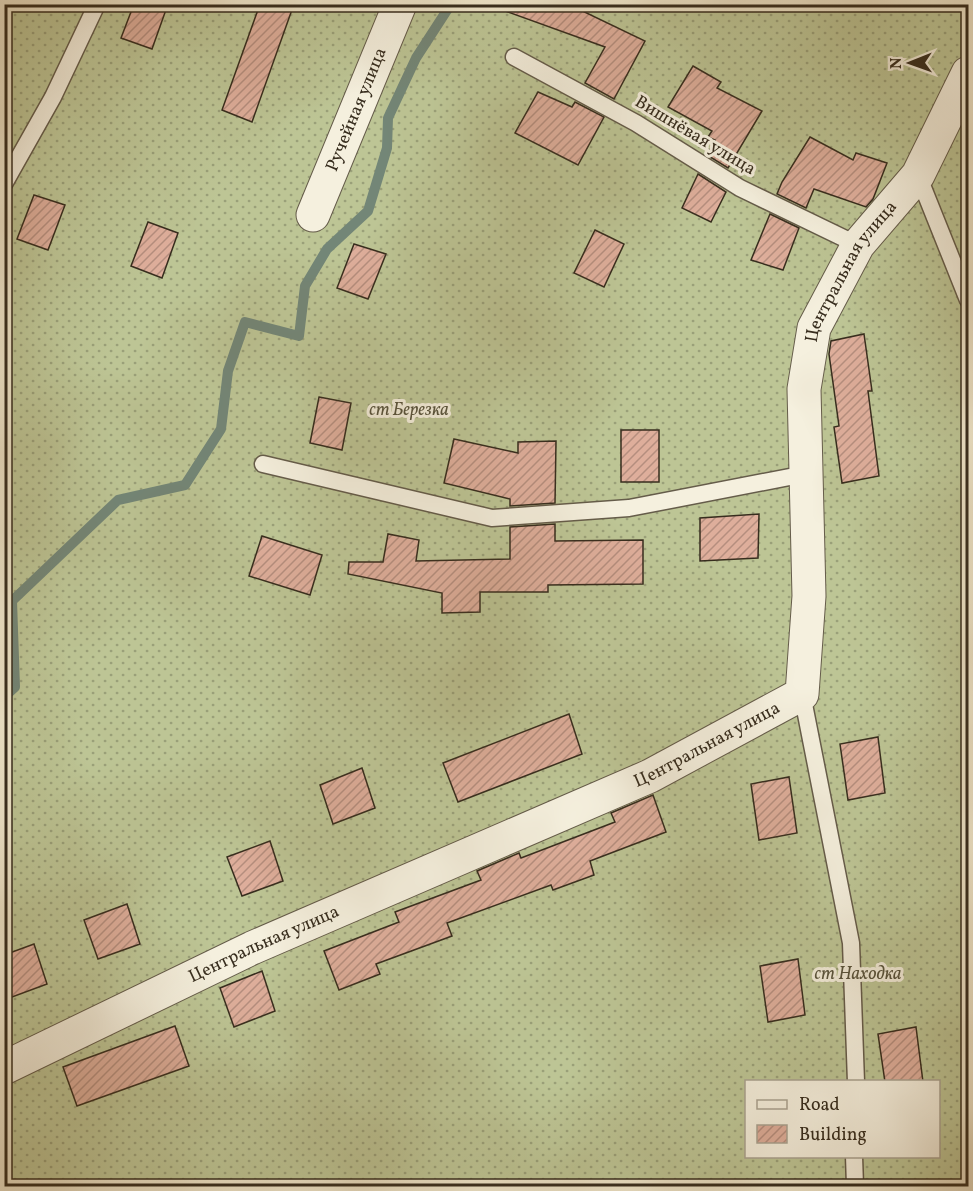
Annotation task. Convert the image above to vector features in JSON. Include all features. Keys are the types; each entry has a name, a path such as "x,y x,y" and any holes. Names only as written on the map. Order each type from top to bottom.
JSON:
{"street":[{"name":"Ручейная улица","path":"313,215 400,4"},
{"name":"Центральная улица","path":"4,1068 252,948 650,776 802,694 808,596 804,389 814,328 858,245 918,175 969,73"}],"lane":[{"path":"4,184 53,97 97,4"},
{"name":"Вишнёвая улица","path":"514,57 636,123 740,188 858,245"},
{"path":"918,175 969,300"},
{"path":"263,464 492,518 629,508 805,474"},
{"path":"802,694 851,943 856,1080"},
{"path":"854,1158 855,1186"}],"green space":[{"name":"ст Березка","path":"5,5 968,5 968,1186 5,1186"}],"building":[{"path":"134,4 168,4 152,49 121,38"},
{"path":"260,4 294,4 252,122 222,110"},
{"path":"497,4 568,4 645,41 614,99 585,83 605,47 497,8"},
{"path":"693,66 721,82 717,88 762,111 728,168 707,155 715,140 708,137 712,131 668,107"},
{"path":"538,92 572,107 575,102 604,117 578,165 515,133"},
{"path":"810,137 853,160 856,153 887,163 873,199 866,207 814,189 806,208 777,194"},
{"path":"698,174 726,192 711,222 682,208"},
{"path":"34,195 65,205 48,250 17,239"},
{"path":"770,214 799,228 783,270 751,260"},
{"path":"148,222 178,233 162,278 131,266"},
{"path":"595,230 624,244 604,287 574,273"},
{"path":"354,244 386,254 368,299 337,288"},
{"path":"864,334 872,391 868,391 879,476 842,483 834,427 839,426 829,354 831,341"},
{"path":"319,397 351,403 342,450 310,443"},
{"path":"621,430 659,430 659,482 621,482"},
{"path":"454,439 518,453 518,442 556,441 555,503 510,506 510,499 444,483"},
{"path":"759,514 758,558 700,561 700,518"},
{"path":"555,524 555,541 643,540 643,584 548,585 548,592 480,592 480,612 442,613 442,593 348,574 349,562 383,562 388,534 419,540 416,561 510,559 510,527"},
{"path":"262,536 322,555 310,595 249,576"},
{"path":"569,714 582,754 458,802 443,763"},
{"path":"878,737 885,793 848,800 840,744"},
{"path":"362,768 375,808 333,824 320,785"},
{"path":"789,777 797,833 759,840 751,784"},
{"path":"653,795 666,832 590,861 594,875 553,890 551,885 447,923 452,936 376,964 380,974 339,990 324,951 399,922 395,912 481,880 477,871 519,853 521,858 615,822 611,813"},
{"path":"270,841 283,881 242,896 227,857"},
{"path":"127,904 140,944 98,959 84,920"},
{"path":"34,944 47,984 4,1000 4,955"},
{"path":"798,959 805,1015 768,1022 760,966"},
{"path":"262,971 275,1011 234,1027 220,988"},
{"path":"175,1026 189,1066 77,1106 63,1067"},
{"path":"916,1027 923,1080 885,1080 878,1034"}],"waterway":[{"path":"4,697 15,687 12,601 118,500 185,485 221,429 228,371 245,322 299,336 305,286 327,249 368,211 387,148 388,118 416,58 451,4"}],"park label":[{"name":"ст Находка","path":"858,974"}]}
